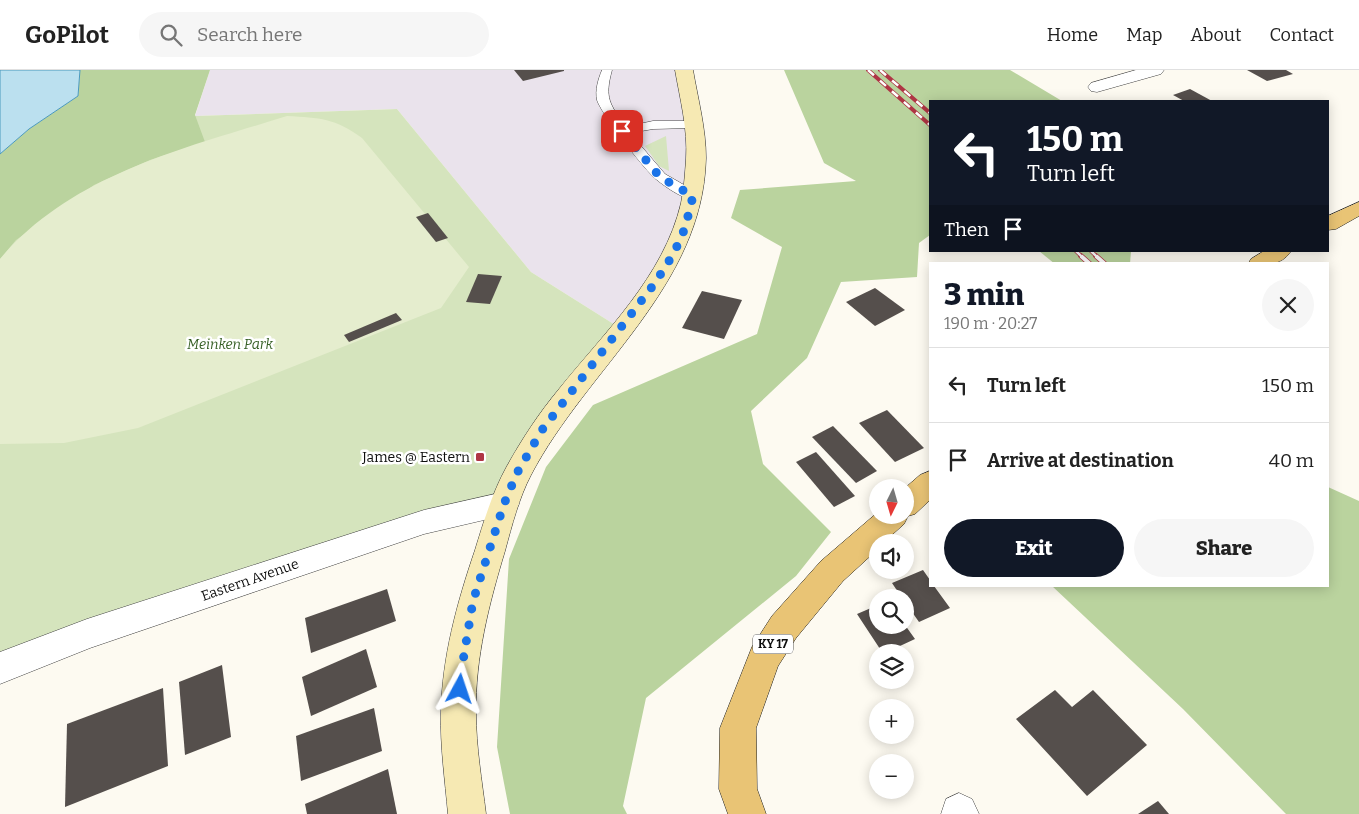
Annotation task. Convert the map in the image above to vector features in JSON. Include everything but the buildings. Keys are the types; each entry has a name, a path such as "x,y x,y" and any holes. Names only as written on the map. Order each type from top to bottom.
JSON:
{"main road":[{"path":"467,814 459,736 461,673 473,601 504,504 517,473 542,430 655,283 674,253 685,228 693,196 696,158 684,70"},
{"path":"1329,223 1359,208"},
{"path":"1262,262 1278,252"},
{"path":"914,497 929,484"},
{"name":"KY 17","path":"747,814 738,789 738,728 764,658 784,627 832,571 884,524"}],"street":[{"path":"1098,87 1155,70"},
{"name":"Eastern Avenue","path":"0,668 87,634 424,522 504,504"}],"lane":[{"path":"607,70 602,86 604,101 622,131 660,177 693,196"},
{"path":"622,131 653,125 691,124"}],"shaded area":[{"path":"210,70 684,70 696,158 685,228 620,328 531,272 397,109 195,116"}],"green space":[{"path":"80,70 210,70 195,115 205,142 150,160 94,185 16,240 0,259 0,154 29,129 78,96"},
{"path":"784,70 1010,70 1060,100 929,100 929,236 919,243 917,277 841,282 807,358 751,411 763,464 831,532 796,576 646,698 623,806 627,814 510,814 497,747 509,559 546,467 593,405 757,334 782,247 731,218 740,190 856,181 824,163"},
{"name":"Meinken Park","path":"397,109 531,272 620,328 504,504 0,668 0,154 195,116"},
{"path":"287,116 327,120 344,126 362,138 469,267 441,308 138,428 64,443 0,444 0,259 29,230 61,205 96,185 170,153"},
{"path":"666,136 669,171 659,166 645,146"},
{"path":"1040,252 1131,252 1130,262 1053,262"},
{"path":"1329,487 1359,501 1359,814 1286,814 1183,709 1053,587 1329,587"}],"water":[{"path":"0,70 80,70 78,96 29,129 0,154"}],"railway":[{"path":"868,70 929,124"},
{"path":"880,70 929,112"},
{"path":"1077,252 1081,256"},
{"path":"1092,252 1096,256"},
{"path":"1081,256 1088,262"},
{"path":"1096,256 1103,262"}],"place":[{"name":"James @ Eastern","path":"480,457"}],"route":[{"path":"460,689 473,601 504,504 517,473 542,430 655,283 674,253 685,228 693,196 660,177 622,131"}]}
